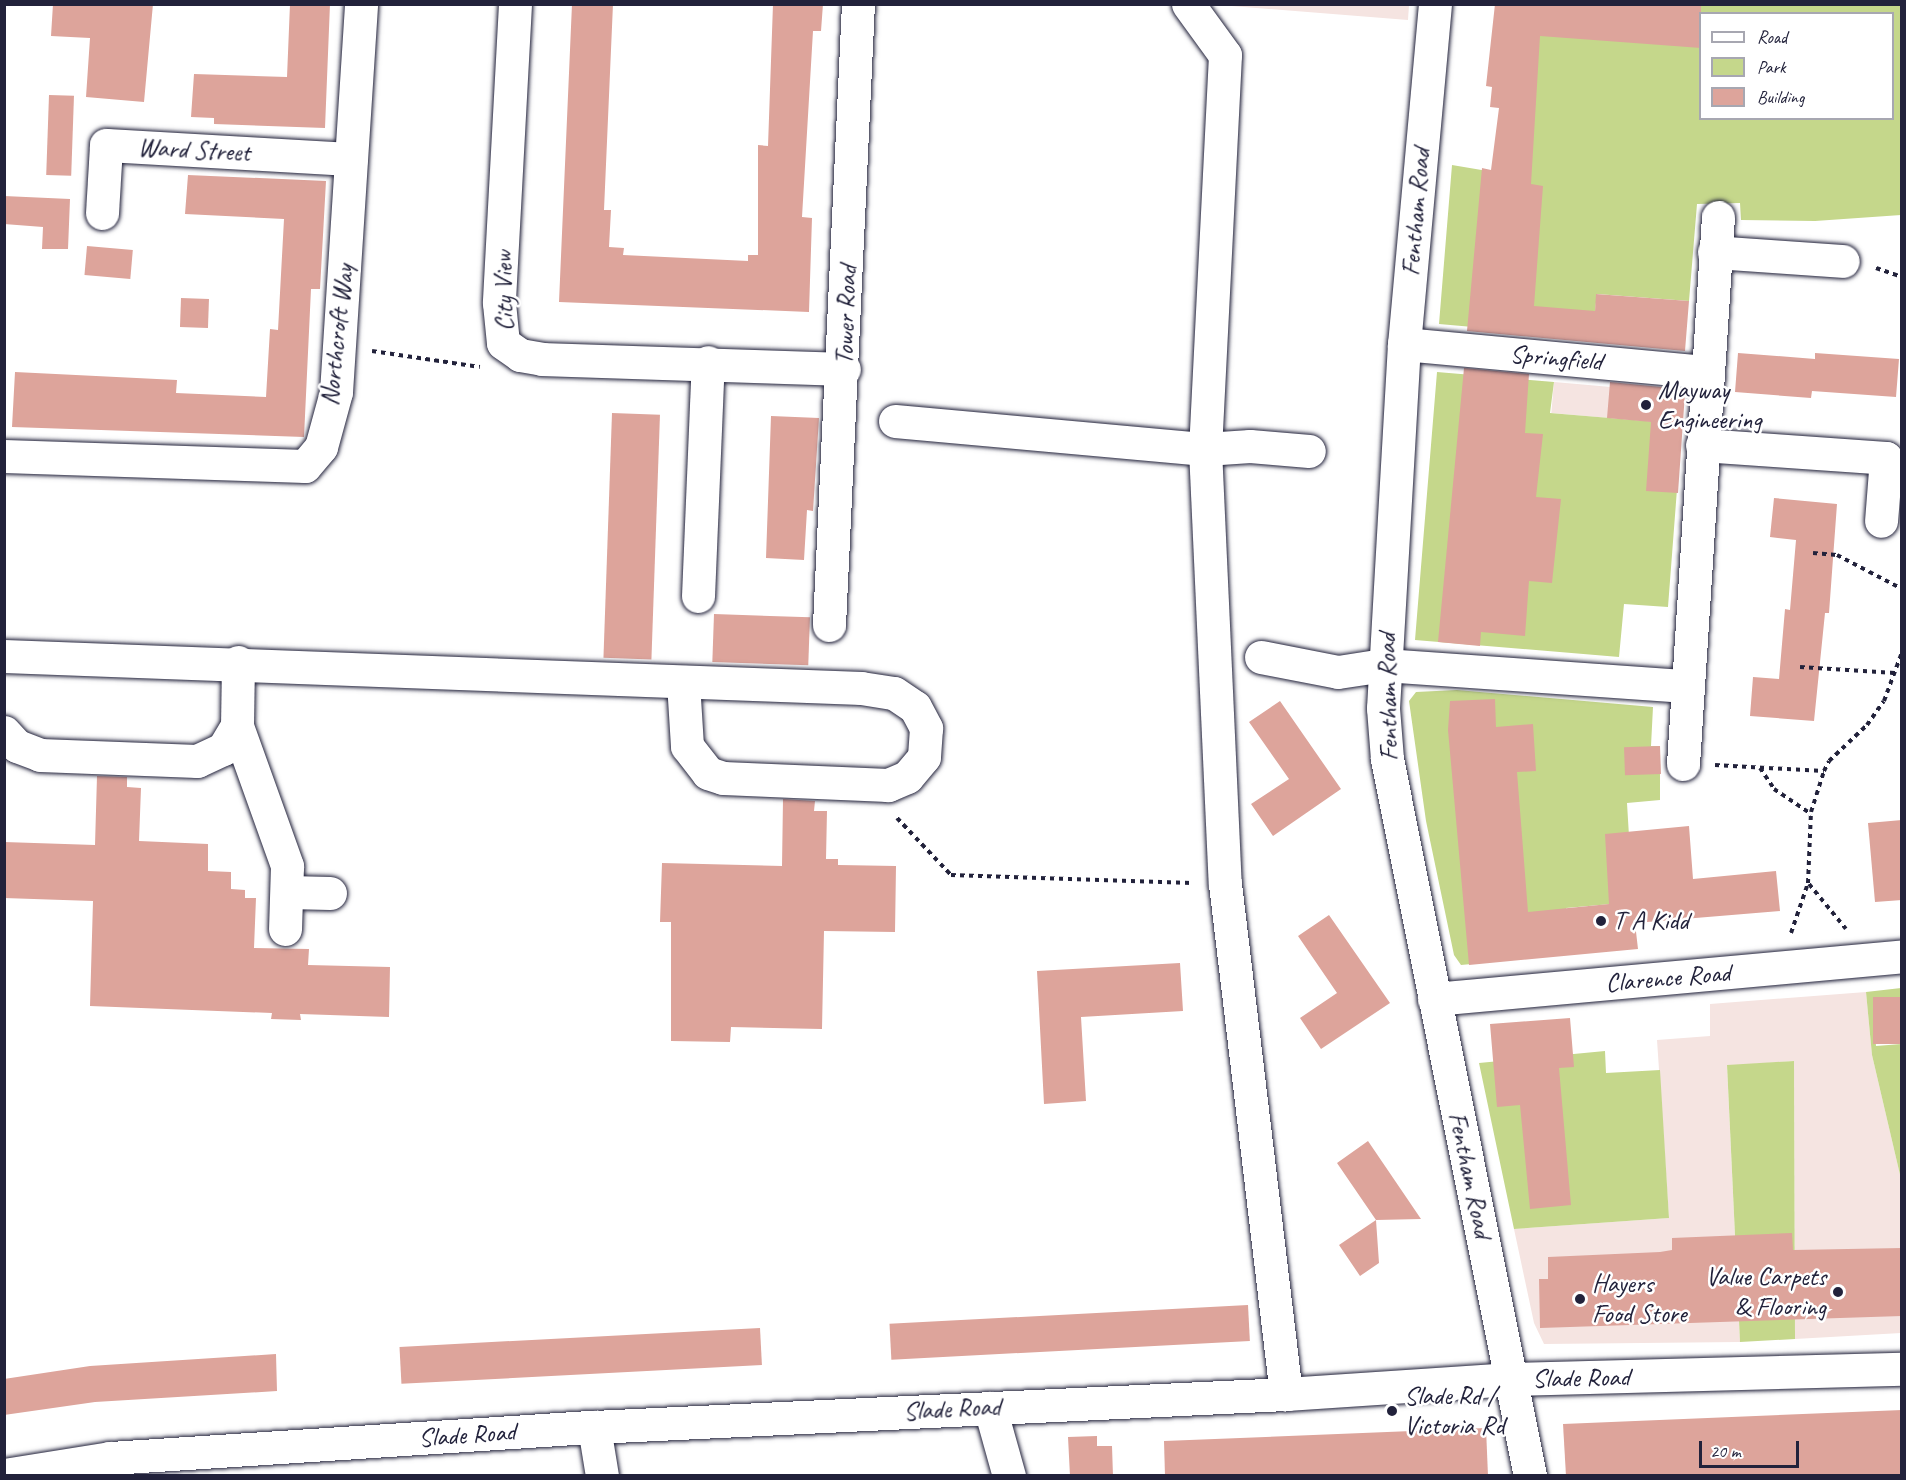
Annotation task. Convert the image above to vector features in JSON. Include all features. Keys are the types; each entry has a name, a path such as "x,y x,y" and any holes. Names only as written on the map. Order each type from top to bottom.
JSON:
{"street":[{"name":"Northcroft Way","path":"4,456 305,466 321,447 336,392 361,4"},
{"name":"City View","path":"515,4 500,303 503,343 520,355 843,369"},
{"name":"Tower Road","path":"830,625 858,4"},
{"path":"1188,4 1225,55 1205,450 1225,884 1286,1394"},
{"name":"Fentham Road","path":"1435,4 1404,344 1384,665 1387,759 1530,1476"},
{"name":"Ward Street","path":"102,213 106,145 351,159"},
{"path":"1683,764 1686,686 1718,217"},
{"path":"1714,252 1843,261"},
{"name":"Springfield","path":"1404,344 1707,372"},
{"path":"698,596 708,362"},
{"path":"895,422 1205,450 1250,446 1309,451"},
{"path":"1702,445 1886,458 1881,521"},
{"path":"4,656 238,662 861,688 894,693 915,706 926,728 924,758 908,777 888,785 723,778 708,773 687,746 683,682"},
{"path":"1261,657 1338,672 1384,665 1686,686"},
{"path":"238,662 237,726 287,866 288,892 285,929"},
{"path":"4,732 17,746 40,755 197,761 223,749 237,726"},
{"path":"288,892 330,893"},
{"name":"Clarence Road","path":"1434,999 1888,957"},
{"name":"Slade Road","path":"4,1475 110,1458 594,1427 1286,1394 1512,1379 1902,1370"},
{"path":"990,1407 1009,1476"},
{"path":"594,1427 602,1476"}],"path":[{"path":"339,346 489,369 520,355"},
{"path":"1813,553 1837,555 1902,589"},
{"path":"1768,968 1796,925 1808,883 1811,814 1824,771 1829,760 1867,725 1884,700 1902,652"},
{"path":"1800,667 1895,673"},
{"path":"1683,764 1824,771"},
{"path":"1760,768 1774,789 1811,814"},
{"path":"888,785 897,817 951,875 1225,884"},
{"path":"1808,883 1888,957"}],"shaded area":[{"path":"1219,5 1409,5 1408,20"},
{"path":"1554,382 1685,393 1682,424 1551,413"},
{"path":"1866,992 1872,1055 1901,1179 1901,1333 1795,1339 1794,1061 1727,1066 1740,1342 1544,1344 1534,1323 1514,1229 1669,1218 1657,1040 1710,1036 1710,1004"}],"green space":[{"path":"1517,5 1901,5 1901,215 1815,221 1741,220 1740,203 1697,204 1689,301 1597,294 1595,311 1507,330 1439,324 1452,165 1523,177"},
{"path":"1437,372 1554,382 1550,413 1682,424 1668,607 1624,604 1619,657 1415,640"},
{"path":"1457,690 1653,707 1651,746 1660,746 1660,800 1627,803 1633,902 1566,908 1568,934 1554,956 1461,965 1454,955 1426,821 1409,701 1416,692"},
{"path":"1901,988 1901,997 1873,999 1876,1046 1901,1044 1901,1179 1872,1055 1866,992"},
{"path":"1605,1051 1606,1073 1660,1070 1669,1218 1514,1229 1479,1063"},
{"path":"1794,1061 1795,1339 1740,1342 1727,1065"}],"building":[{"path":"53,4 153,4 144,102 86,97 90,38 51,36"},
{"path":"290,4 330,4 325,128 214,124 214,118 191,117 194,74 287,77"},
{"path":"572,4 613,4 604,210 611,210 609,247 624,248 623,255 748,261 748,255 758,255 758,145 768,146 773,4 823,4 821,31 813,31 802,217 812,218 809,312 559,302"},
{"path":"1495,4 1701,4 1699,48 1540,36 1531,184 1543,186 1534,306 1595,311 1596,294 1689,301 1685,351 1467,331 1482,168 1491,170 1499,108 1490,107 1492,87 1486,86"},
{"path":"49,95 74,96 71,176 46,175"},
{"path":"188,175 326,181 320,289 311,289 304,437 12,427 15,372 177,380 176,393 266,397 270,329 278,330 284,219 185,214"},
{"path":"4,196 70,199 68,249 42,249 43,227 4,224"},
{"path":"87,246 133,250 130,279 84,275"},
{"path":"181,298 209,299 208,328 180,327"},
{"path":"1738,353 1815,359 1815,353 1899,359 1896,397 1812,391 1811,398 1735,392"},
{"path":"1464,368 1529,374 1525,433 1543,434 1536,497 1561,499 1552,583 1529,581 1525,636 1481,632 1480,646 1438,642"},
{"path":"1610,382 1682,389 1685,393 1678,493 1646,491 1651,422 1607,418"},
{"path":"612,413 660,415 651,660 603,658"},
{"path":"771,416 819,418 813,511 807,510 804,560 766,558"},
{"path":"1774,498 1837,504 1829,613 1825,613 1814,721 1750,716 1753,677 1779,679 1785,609 1790,610 1796,540 1770,537"},
{"path":"714,614 810,617 808,665 712,662"},
{"path":"1495,699 1496,727 1533,724 1536,771 1517,772 1528,912 1609,904 1605,834 1689,826 1693,879 1776,871 1780,911 1635,923 1638,949 1469,965 1448,730 1450,701"},
{"path":"1280,701 1341,789 1273,836 1251,804 1289,779 1249,722"},
{"path":"1660,746 1661,774 1625,775 1624,747"},
{"path":"97,776 127,777 127,787 141,788 139,841 208,844 208,871 231,872 231,889 245,890 245,898 256,898 254,948 309,949 308,965 390,967 389,1017 300,1014 301,1020 271,1019 272,1013 90,1006 93,901 4,898 4,842 95,845"},
{"path":"783,799 815,801 814,811 827,811 826,859 838,859 838,865 896,866 895,932 824,931 822,1029 731,1027 730,1042 671,1041 671,922 660,922 662,863 782,866"},
{"path":"1902,820 1902,900 1875,902 1868,823"},
{"path":"1329,915 1390,1003 1321,1049 1300,1018 1337,993 1298,936"},
{"path":"1180,963 1183,1011 1081,1017 1086,1101 1044,1104 1037,971"},
{"path":"1873,997 1902,997 1902,1044 1873,1044"},
{"path":"1570,1018 1574,1067 1559,1068 1571,1205 1530,1209 1520,1105 1497,1107 1490,1024"},
{"path":"1368,1141 1421,1219 1376,1220 1337,1163"},
{"path":"1376,1220 1379,1263 1360,1276 1339,1245"},
{"path":"1792,1233 1793,1250 1902,1248 1902,1316 1540,1328 1539,1279 1548,1279 1548,1257 1660,1252 1672,1250 1672,1238"},
{"path":"1248,1305 1250,1341 891,1360 889,1324"},
{"path":"760,1328 762,1365 401,1384 399,1347"},
{"path":"276,1354 277,1391 95,1402 4,1415 4,1379 90,1366"},
{"path":"1902,1410 1902,1476 1566,1476 1563,1424"},
{"path":"1486,1428 1488,1476 1165,1476 1164,1441"},
{"path":"1097,1436 1097,1446 1112,1446 1113,1476 1070,1476 1068,1437"}],"place":[{"name":"Mayway Engineering","path":"1646,405"},
{"name":"T A Kidd","path":"1601,921"},
{"name":"Value Carpets & Flooring","path":"1838,1292"},
{"name":"Hayers Food Store","path":"1580,1299"},
{"name":"Slade Rd / Victoria Rd","path":"1392,1411"}]}
